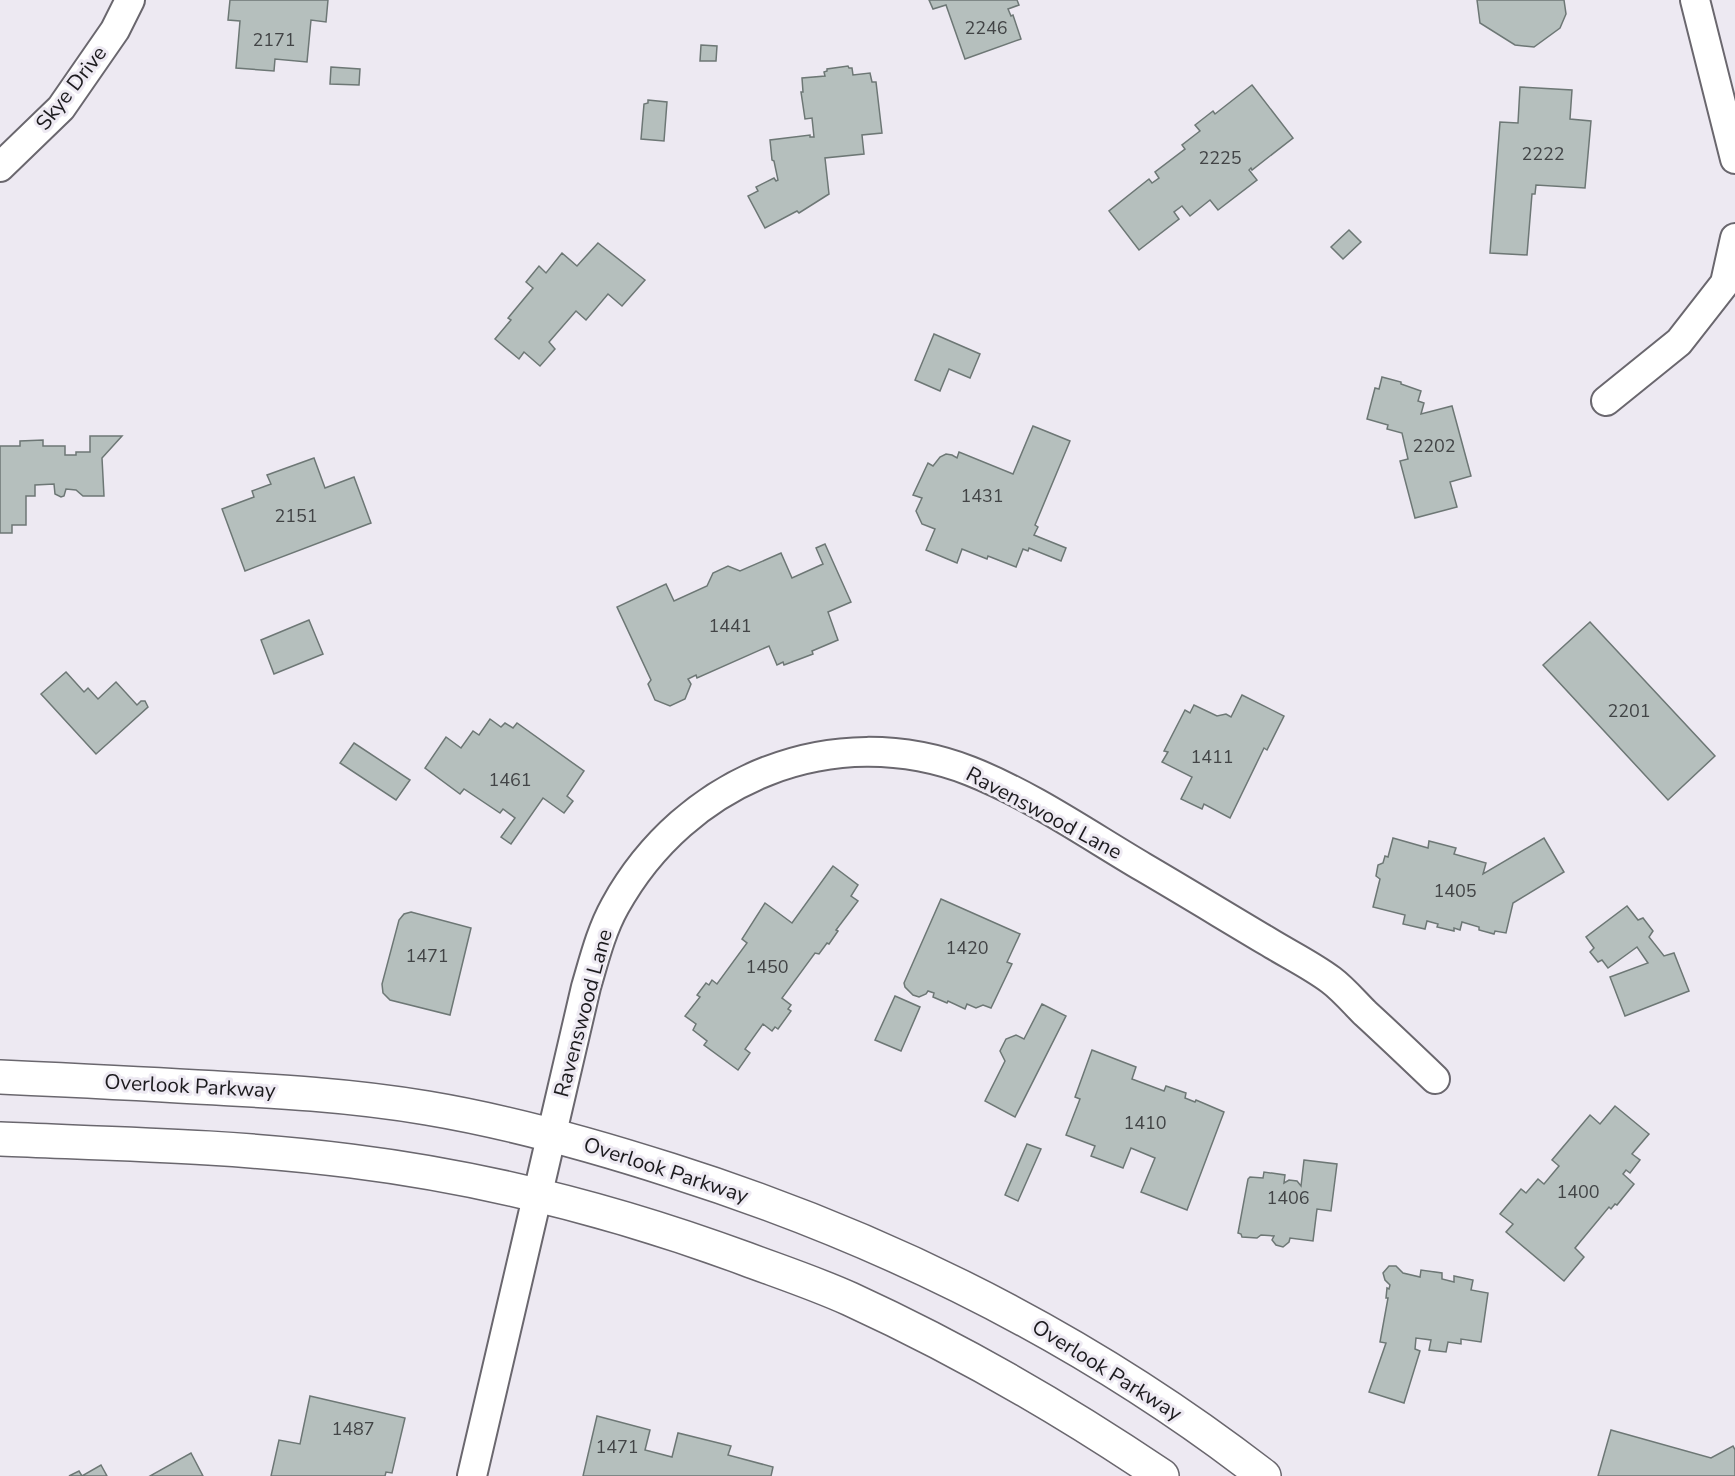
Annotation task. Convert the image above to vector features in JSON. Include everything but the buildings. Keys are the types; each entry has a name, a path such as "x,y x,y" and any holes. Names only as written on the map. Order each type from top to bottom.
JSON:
{"street":[{"name":"Skye Drive","path":"0,167 61,108 116,30 130,0"},
{"path":"1695,0 1735,159"},
{"path":"1606,401 1679,342 1725,283 1735,238"},
{"name":"Ravenswood Lane","path":"472,1476 586,987 598,947 614,908 636,872 677,826 723,792 764,773 804,758 841,752 876,751 938,761 970,771 1034,803 1331,980 1435,1079"},
{"name":"Overlook Parkway","path":"0,1077 312,1092 424,1107 551,1133 739,1192 810,1218 918,1264 981,1295 1088,1354 1170,1407 1264,1476"},
{"path":"0,1139 171,1145 354,1161 473,1181 537,1195 679,1235 847,1298 927,1336 1040,1398 1162,1476"}]}
